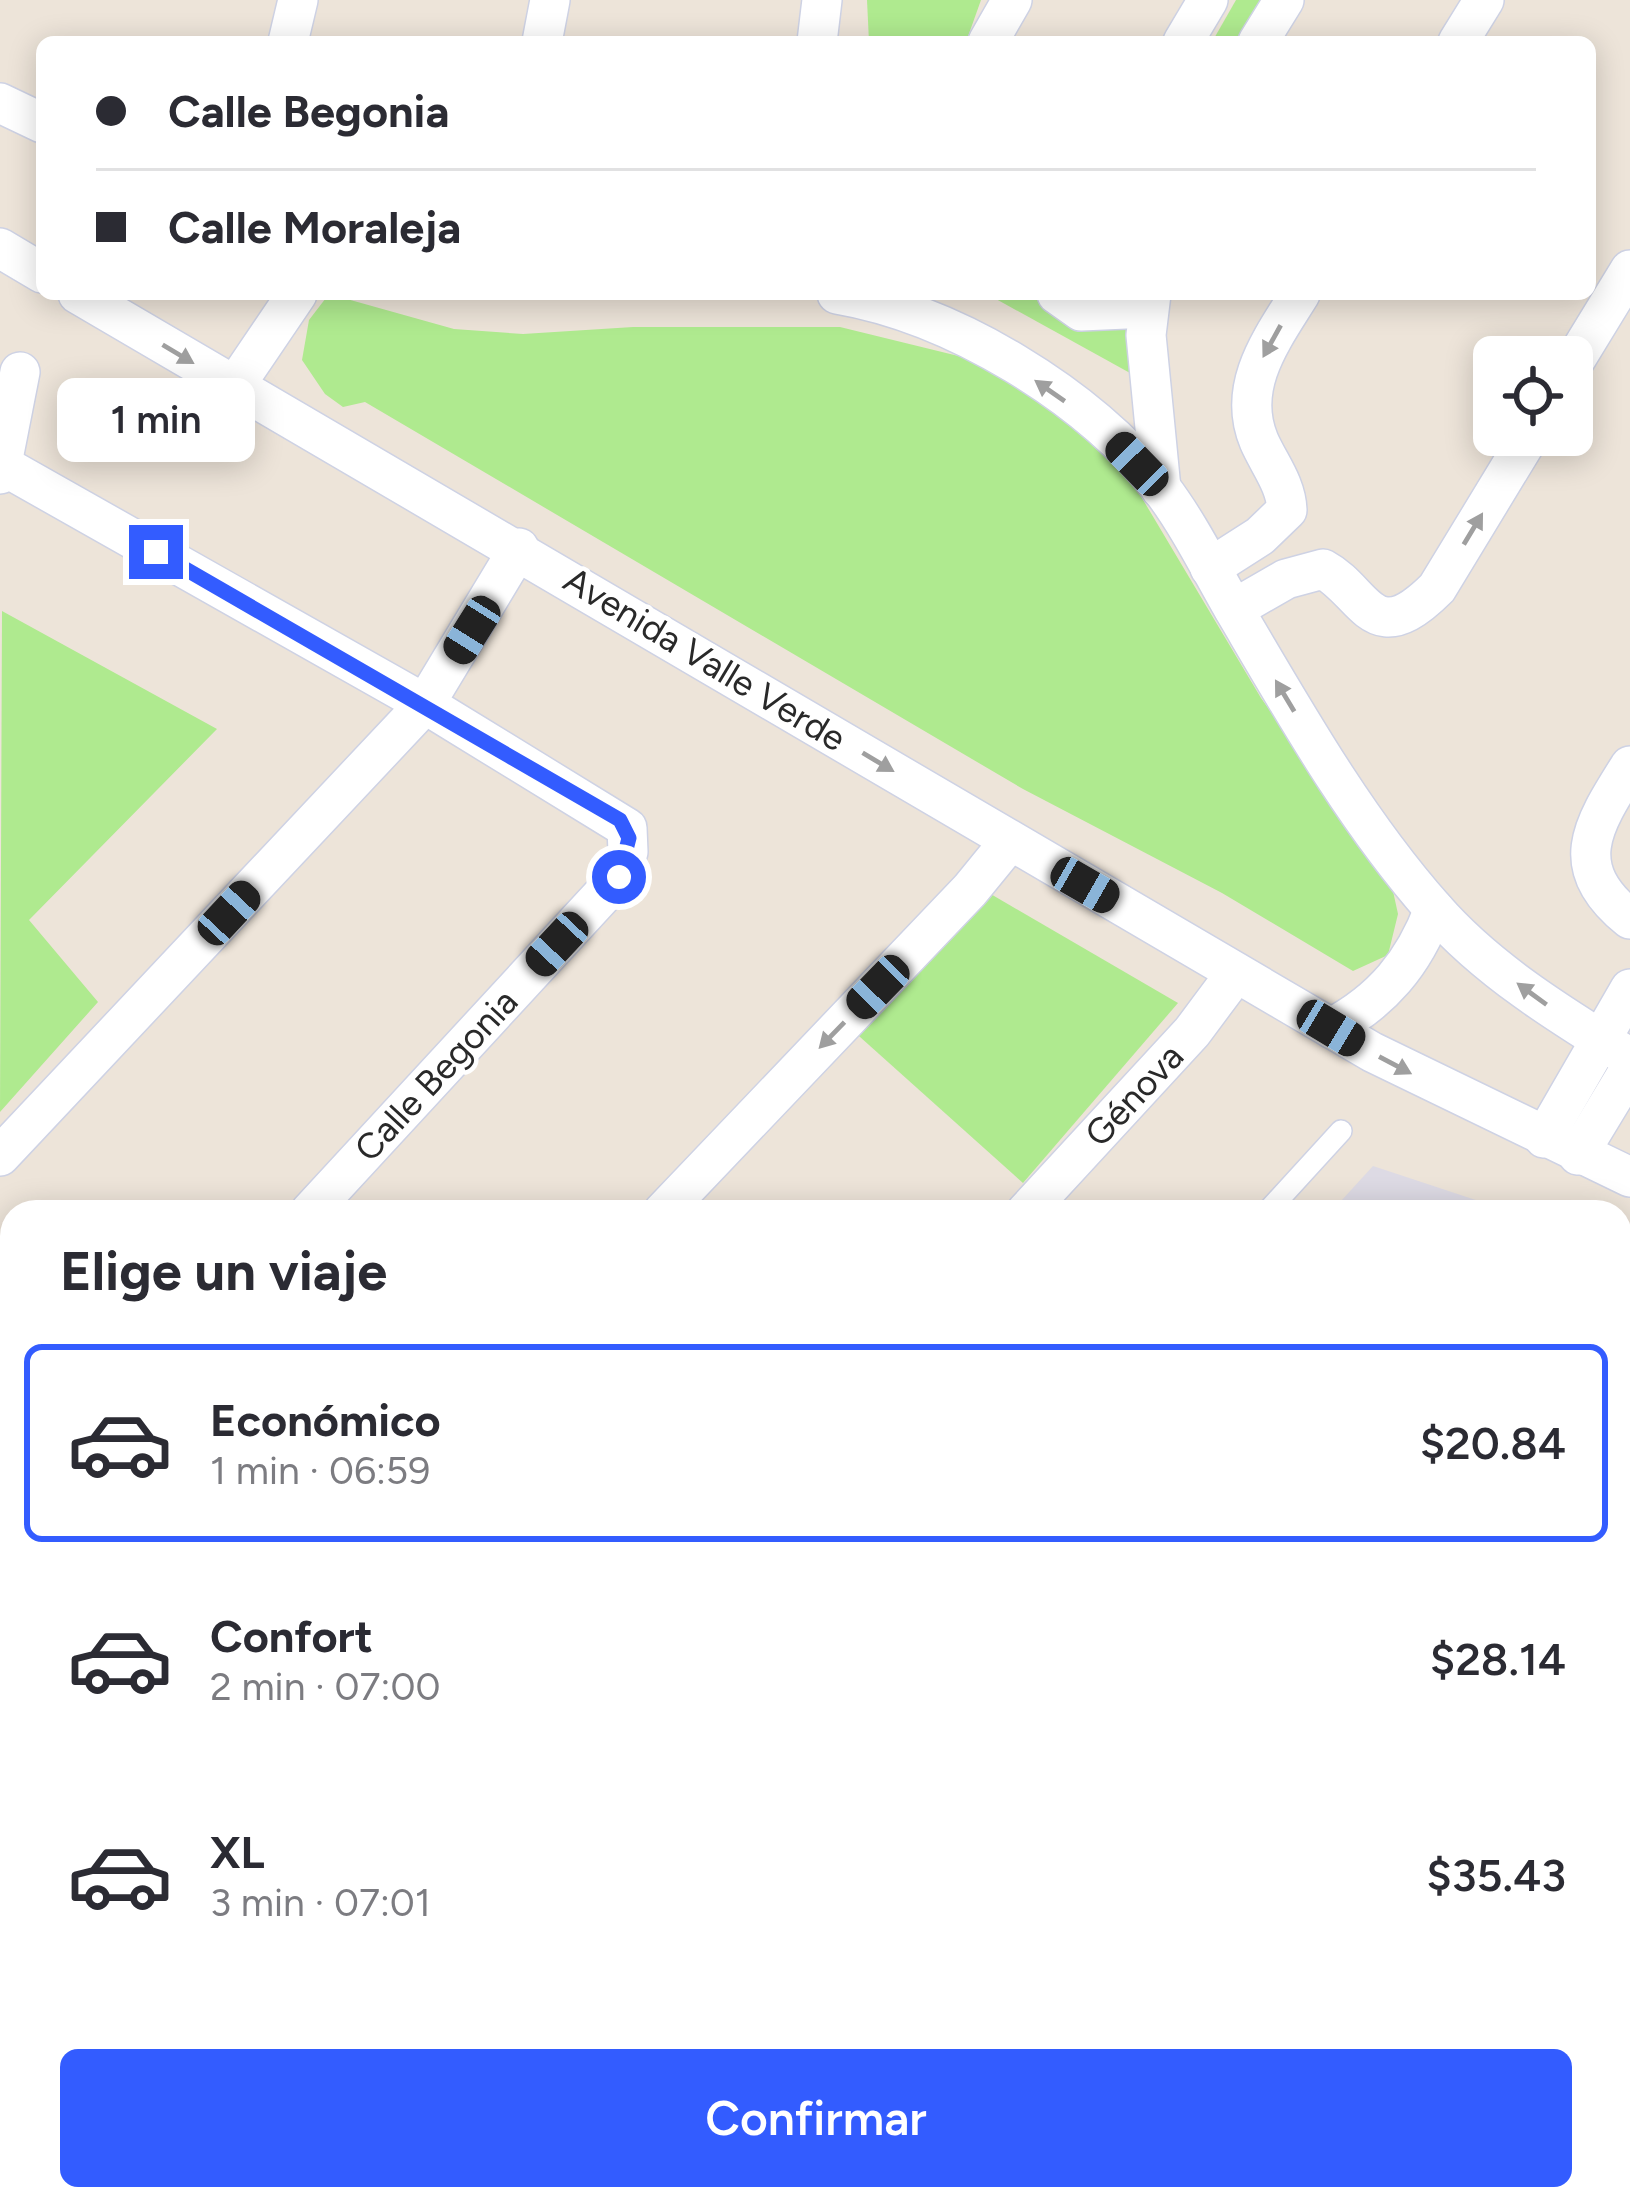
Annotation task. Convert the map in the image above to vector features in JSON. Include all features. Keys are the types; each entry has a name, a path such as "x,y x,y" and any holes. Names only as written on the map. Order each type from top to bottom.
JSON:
{"street":[{"path":"289,36 298,0"},
{"path":"543,36 550,0"},
{"path":"818,36 823,0"},
{"path":"991,36 1012,0"},
{"path":"1187,36 1208,0"},
{"path":"1262,36 1284,0"},
{"path":"1462,36 1484,0"},
{"path":"0,103 36,120"},
{"path":"0,248 36,269"},
{"path":"1590,336 1630,270"},
{"name":"Avenida Valle Verde","path":"87,300 519,548 1403,1070 1630,1178"},
{"path":"234,387 293,300"},
{"path":"872,300 938,326 1013,365 1114,440 1161,489 1316,747 1433,909 1531,994 1615,1049"},
{"path":"1066,300 1081,310 1149,301 1161,489"},
{"path":"1210,568 1284,518 1285,491 1258,438 1252,391 1268,345 1296,300"},
{"path":"20,372 1,470 425,704"},
{"path":"1234,609 1308,570 1323,568 1335,575 1361,609 1390,616 1421,604 1436,588 1517,456"},
{"path":"0,1156 425,704 519,548"},
{"name":"Calle Begonia","path":"321,1200 619,877 629,838 620,820 425,704"},
{"path":"1630,766 1599,820 1590,863 1603,898 1630,919"},
{"path":"674,1200 970,890 1010,841"},
{"path":"1331,1028 1370,1004 1402,971 1433,909"},
{"name":"Génova","path":"1037,1200 1192,1032 1236,973"},
{"path":"1561,1146 1615,1049 1630,988"},
{"path":"1561,1146 1630,1070"}],"lane":[{"path":"1279,1200 1341,1131"}],"shaded area":[{"path":"1373,1166 1476,1200 1342,1200"}],"green space":[{"path":"867,0 981,0 968,36 869,36"},
{"path":"1236,0 1266,0 1245,36 1215,36"},
{"path":"324,300 350,300 454,329 523,334 633,327 840,327 991,364 1091,436 1136,488 1261,698 1391,882 1398,914 1388,955 1353,971 1222,893 1023,789 365,402 343,407 325,394 302,360 309,320"},
{"path":"998,300 1148,300 1130,373"},
{"path":"2,611 217,729 29,920 98,1002 0,1112"},
{"path":"989,893 1178,1003 1023,1183 850,1028"}],"route":[{"path":"156,552 620,820 629,838 619,877"}]}
